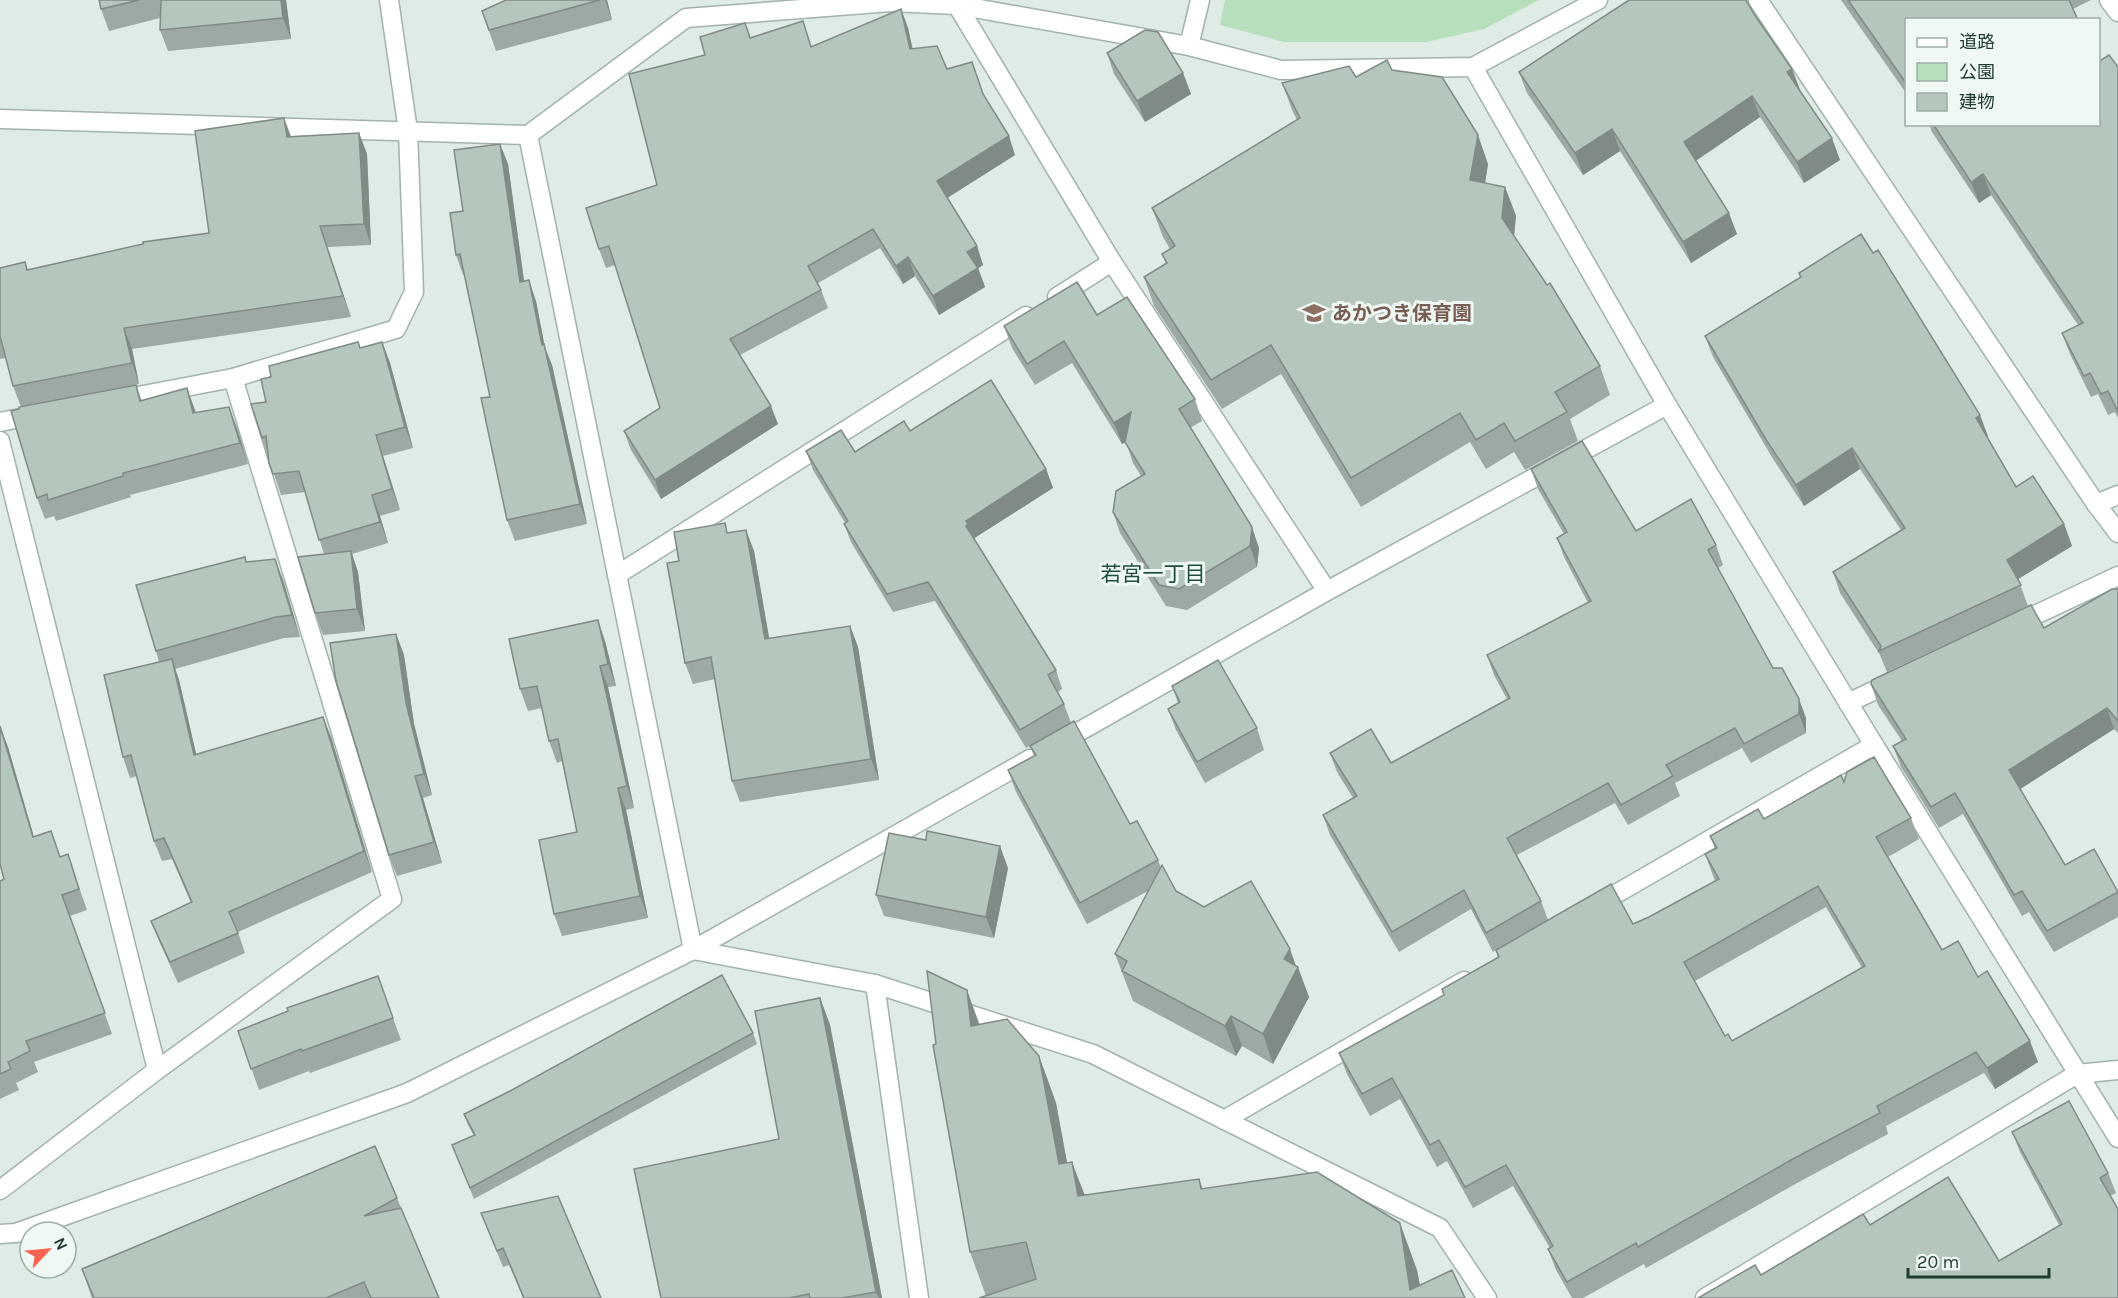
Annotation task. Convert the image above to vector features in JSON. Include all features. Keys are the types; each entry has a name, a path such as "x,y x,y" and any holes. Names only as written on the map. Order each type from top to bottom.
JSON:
{"street":[{"path":"105,402 233,378 396,329 414,292 408,131 388,0"},
{"path":"1189,45 1200,0"},
{"path":"0,119 528,135 686,18 891,1 957,5 1189,45 1281,70 1473,67 1598,0"},
{"path":"1758,0 2096,504 2118,533"},
{"path":"2109,0 2118,12"},
{"path":"957,5 1112,262 1327,591"},
{"path":"1473,67 1667,405 1848,703 2118,1138"},
{"path":"528,135 693,950"},
{"path":"616,575 1112,262"},
{"path":"0,1190 157,1070 392,899 233,378"},
{"path":"0,1234 16,1233 407,1093 693,950 1327,591 1667,405"},
{"path":"0,422 58,411"},
{"path":"0,441 157,1070"},
{"path":"2096,504 2118,495"},
{"path":"1999,632 2118,576"},
{"path":"1848,703 1913,672"},
{"path":"1585,912 1874,745"},
{"path":"693,950 875,984 1093,1054 1440,1228 1487,1298"},
{"path":"1224,1120 1482,971"},
{"path":"875,984 920,1298"},
{"path":"1705,1298 2078,1074 2118,1070"}],"green space":[{"path":"1225,0 1539,0 1484,29 1426,42 1284,42 1220,25"}],"building":[{"path":"99,0 139,0 101,9"},
{"path":"161,0 281,0 283,18 160,30"},
{"path":"506,0 600,0 489,30 482,11"},
{"path":"1629,0 1746,0 1792,69 1787,72 1832,138 1797,162 1752,96 1684,142 1729,213 1683,242 1612,129 1575,153 1519,72"},
{"path":"1848,0 2069,0 2077,18 1905,18 1905,82"},
{"path":"901,9 910,49 937,46 947,69 972,62 983,94 1009,136 937,181 977,246 967,252 978,268 933,296 908,257 896,266 873,229 808,266 821,290 730,339 771,406 655,480 624,431 660,408 609,246 599,249 586,208 657,185 629,74 705,55 700,37 745,23 750,38 803,21 811,47"},
{"path":"1145,30 1158,32 1183,73 1137,101 1107,53"},
{"path":"2109,55 2118,67 2118,412 2108,391 2101,394 2090,373 2084,376 2062,333 2083,323 1983,174 1971,182 1934,126 2100,126 2100,61"},
{"path":"1387,60 1392,70 1442,77 1478,135 1470,180 1505,187 1502,218 1547,285 1550,283 1600,366 1555,392 1567,412 1515,441 1504,423 1476,440 1460,413 1351,478 1271,345 1211,380 1144,277 1167,263 1162,254 1175,246 1152,208 1300,118 1282,83 1349,66 1356,77"},
{"path":"284,118 287,137 359,133 364,224 320,226 343,296 124,328 132,363 13,386 0,336 0,268 25,262 27,270 143,244 143,242 209,233 195,131"},
{"path":"500,144 520,282 529,280 580,504 507,520 481,398 490,397 460,254 456,255 450,213 463,211 454,150"},
{"path":"1861,234 1873,253 1878,250 1980,415 1976,418 2016,487 2033,476 2064,524 2007,560 2021,585 1879,651 1881,646 1833,572 1905,528 1852,448 1796,485 1765,438 1705,336 1801,277 1799,273"},
{"path":"1077,282 1097,315 1127,297 1195,399 1179,409 1252,527 1250,546 1179,589 1159,585 1113,512 1116,491 1145,474 1125,442 1131,412 1114,423 1064,341 1027,364 1004,326"},
{"path":"358,342 360,348 382,342 405,427 376,435 392,489 372,495 380,522 319,540 299,471 273,474 269,463 266,436 262,438 251,404 266,402 261,379 271,377 269,366"},
{"path":"991,380 1046,469 966,521 968,524 966,526 1056,670 1048,675 1064,704 1020,730 928,582 887,594 844,524 848,521 806,451 841,430 855,452 904,421 910,431"},
{"path":"136,385 140,401 187,388 193,413 229,407 240,443 123,473 123,476 48,500 47,494 37,498 11,411 19,407"},
{"path":"1582,441 1636,531 1691,499 1716,545 1708,550 1773,668 1782,668 1799,699 1799,714 1744,744 1735,728 1666,765 1673,776 1621,805 1608,783 1507,838 1541,901 1486,933 1464,890 1392,932 1323,815 1357,796 1330,753 1371,729 1391,763 1510,698 1487,655 1591,601 1557,538 1567,532 1531,469"},
{"path":"725,523 727,533 746,530 765,639 850,626 871,759 732,781 711,657 685,663 667,563 679,561 674,532"},
{"path":"351,551 357,609 315,613 298,557"},
{"path":"245,557 246,562 275,559 292,615 276,617 156,651 136,585"},
{"path":"2112,589 2118,589 2118,721 2107,708 2009,770 2065,865 2094,849 2118,892 2047,931 2022,891 2014,895 1955,793 1931,807 1893,746 1906,739 1871,684 1872,680 2031,605 2044,628"},
{"path":"598,620 608,664 600,666 627,786 618,788 640,896 554,914 539,840 577,832 558,739 549,741 537,686 520,689 509,639"},
{"path":"396,634 406,703 424,774 415,776 434,842 389,855 336,681 330,643"},
{"path":"172,659 194,755 323,717 364,851 229,912 238,933 170,962 151,921 192,902 164,838 154,841 131,755 123,757 104,675"},
{"path":"1218,660 1257,728 1197,762 1168,709 1180,702 1172,686"},
{"path":"1074,721 1130,824 1137,821 1158,860 1080,903 1008,770 1036,755 1030,746"},
{"path":"0,726 33,837 51,831 60,857 68,854 79,889 62,895 105,1013 26,1041 30,1051 8,1062 11,1069 0,1074 0,881 4,879 0,864"},
{"path":"1874,757 1911,818 1876,837 1942,950 1958,941 1978,977 1987,971 2030,1041 1987,1068 1976,1052 1877,1106 1880,1113 1791,1160 1638,1247 1636,1243 1567,1282 1548,1249 1553,1246 1506,1165 1465,1187 1439,1140 1430,1145 1392,1078 1362,1094 1339,1053 1444,995 1442,989 1499,957 1496,950 1611,884 1633,924 1719,879 1705,854 1717,848 1710,836 1758,809 1764,819 1841,775 1844,782 1847,772","holes":["1818,886 1865,966 1732,1041 1728,1034 1725,1036 1684,962"]},
{"path":"927,831 1000,846 986,917 876,895 889,833 926,840"},
{"path":"1162,865 1176,891 1204,907 1251,881 1290,949 1284,959 1298,967 1263,1034 1231,1016 1225,1026 1122,971 1127,961 1115,954"},
{"path":"927,971 967,990 971,1026 1007,1019 1039,1056 1059,1164 1072,1162 1078,1196 1199,1179 1201,1189 1317,1172 1400,1223 1410,1290 1452,1270 1465,1298 979,1298 1036,1279 1026,1242 970,1252 933,1045 936,1044"},
{"path":"722,975 753,1033 470,1188 452,1145 475,1135 464,1114"},
{"path":"378,976 393,1018 302,1051 301,1049 251,1069 238,1031 288,1011 287,1008"},
{"path":"820,998 876,1292 842,1298 810,1298 809,1294 789,1298 661,1298 634,1169 779,1139 755,1011"},
{"path":"2069,1101 2108,1173 2100,1178 2118,1209 2118,1298 1698,1298 1755,1265 1761,1275 1863,1214 1870,1225 1948,1177 1999,1261 2062,1224 2012,1132"},
{"path":"375,1146 397,1198 364,1216 401,1208 439,1298 371,1298 364,1282 326,1298 94,1298 82,1269"},
{"path":"558,1196 601,1298 524,1298 503,1248 497,1251 481,1213"}],"place":[{"name":"あかつき保育園","path":"1314,313"}],"district":[{"name":"若宮一丁目","path":"1153,574"}]}
